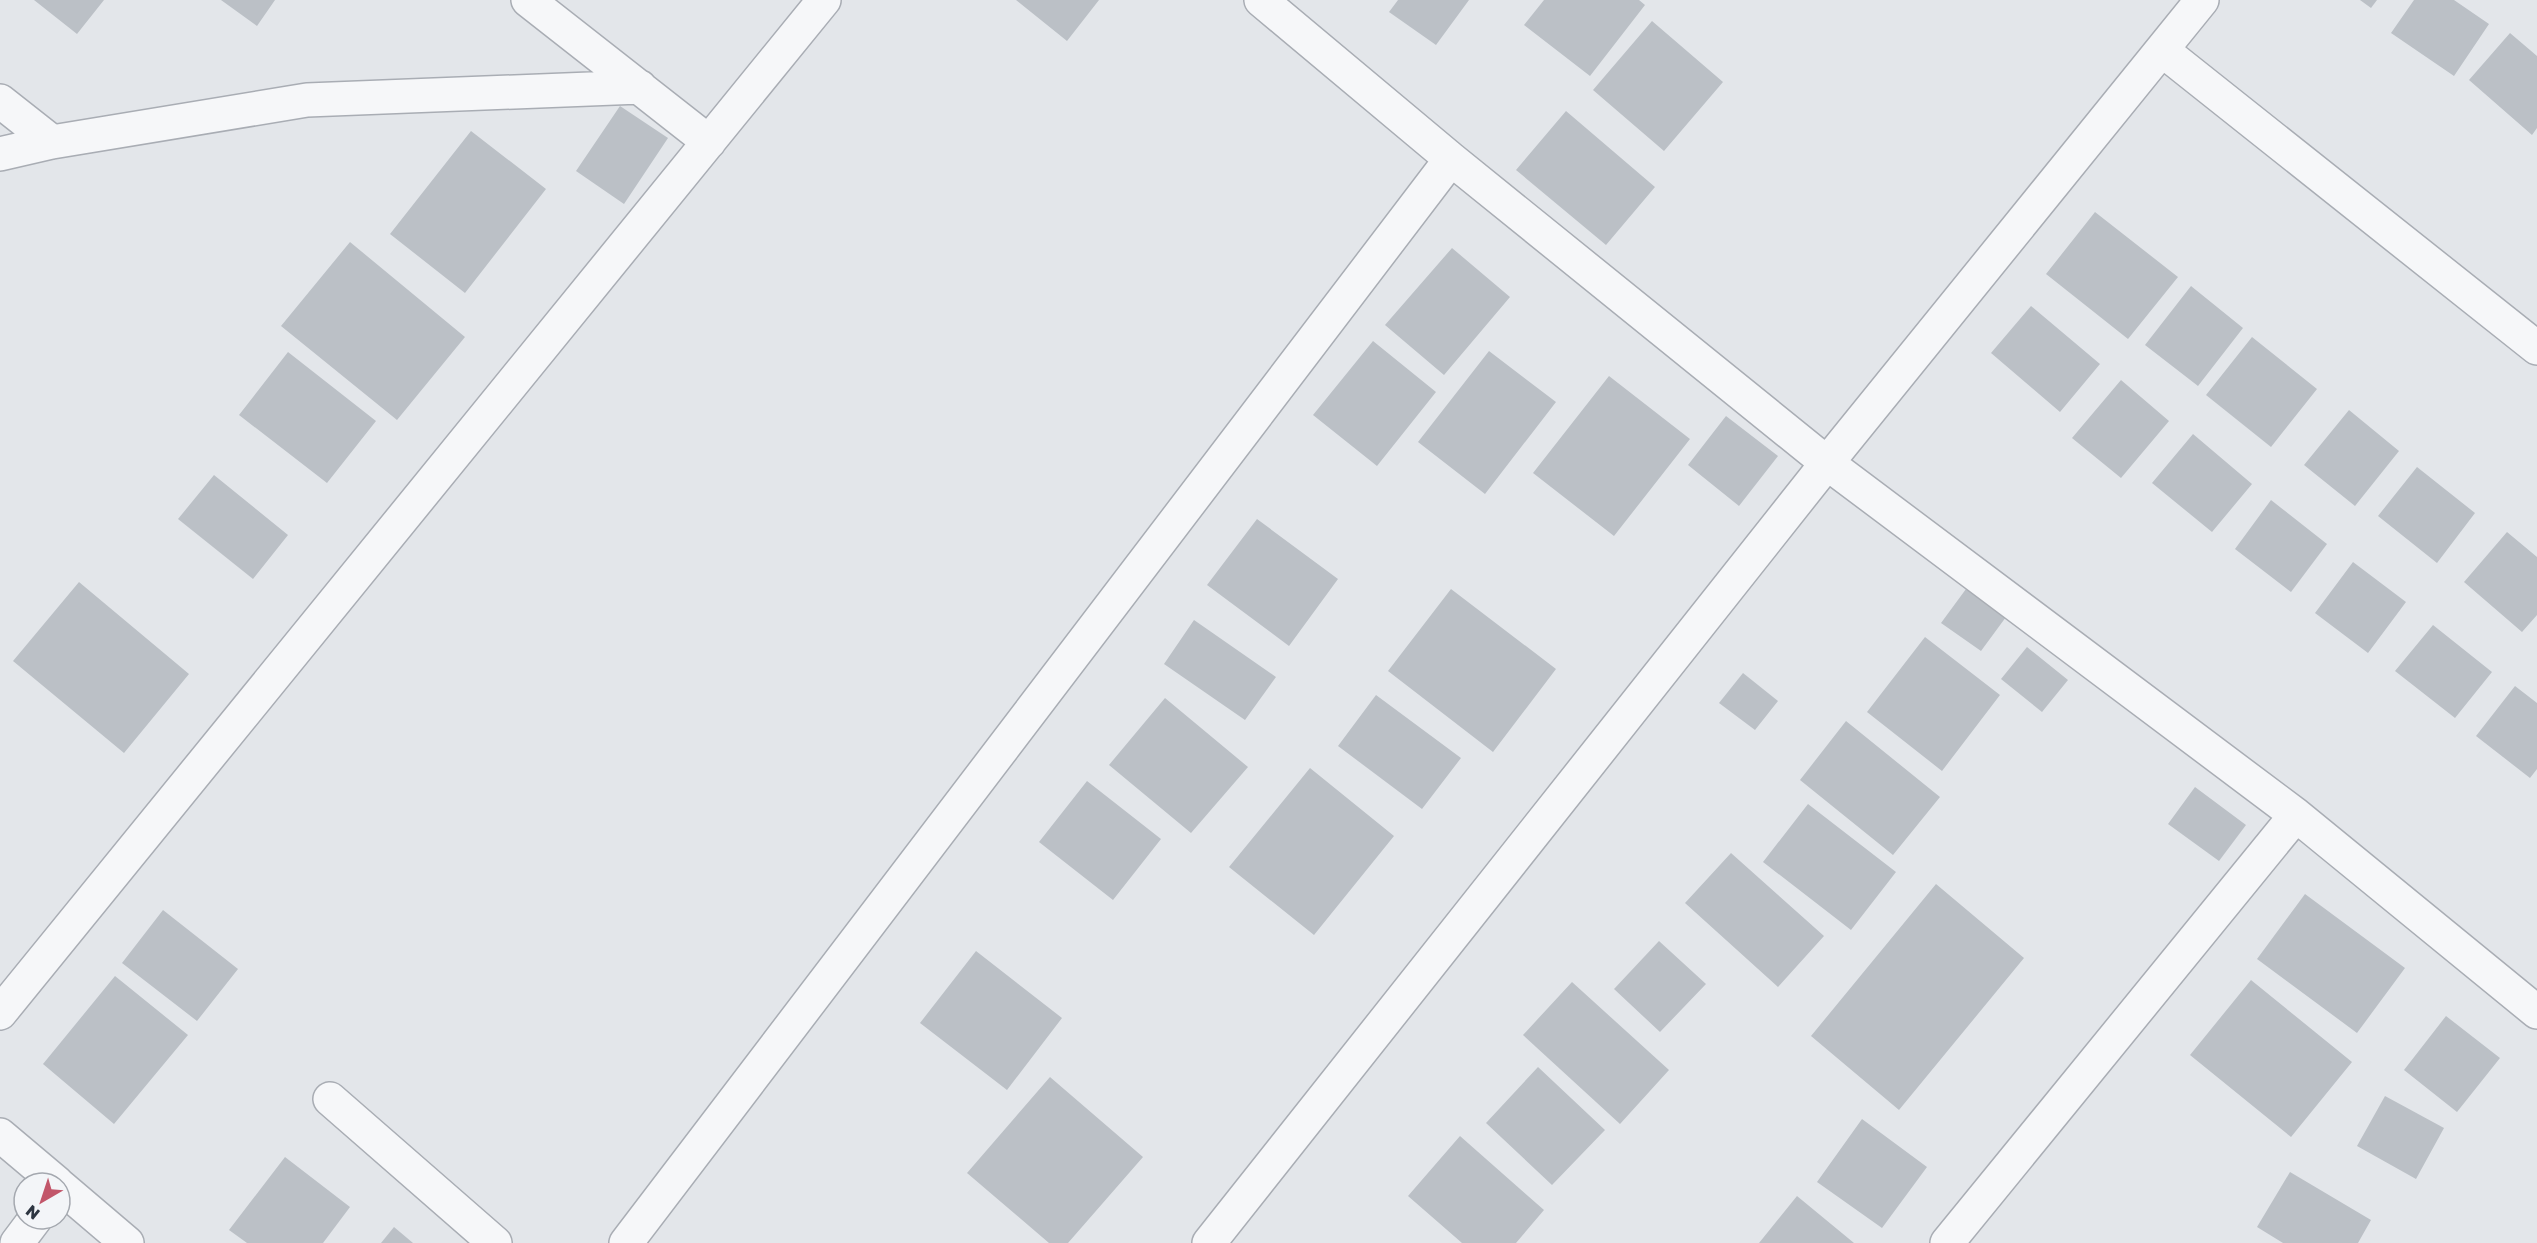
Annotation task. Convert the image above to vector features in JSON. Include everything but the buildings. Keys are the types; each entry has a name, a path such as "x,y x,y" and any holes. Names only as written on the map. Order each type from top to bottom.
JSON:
{"street":[{"path":"528,0 709,142"},
{"path":"0,1013 824,0"},
{"path":"1261,0 1452,159 1827,463 2296,815 2537,1012"},
{"path":"1209,1243 1827,463 2202,0"},
{"path":"2162,51 2537,348"},
{"path":"0,154 52,142 307,100 640,87"},
{"path":"0,101 52,142"},
{"path":"626,1243 1452,159"},
{"path":"1947,1243 2296,815"},
{"path":"330,1099 495,1243"},
{"path":"0,1135 42,1171"},
{"path":"72,1197 127,1243"}]}
